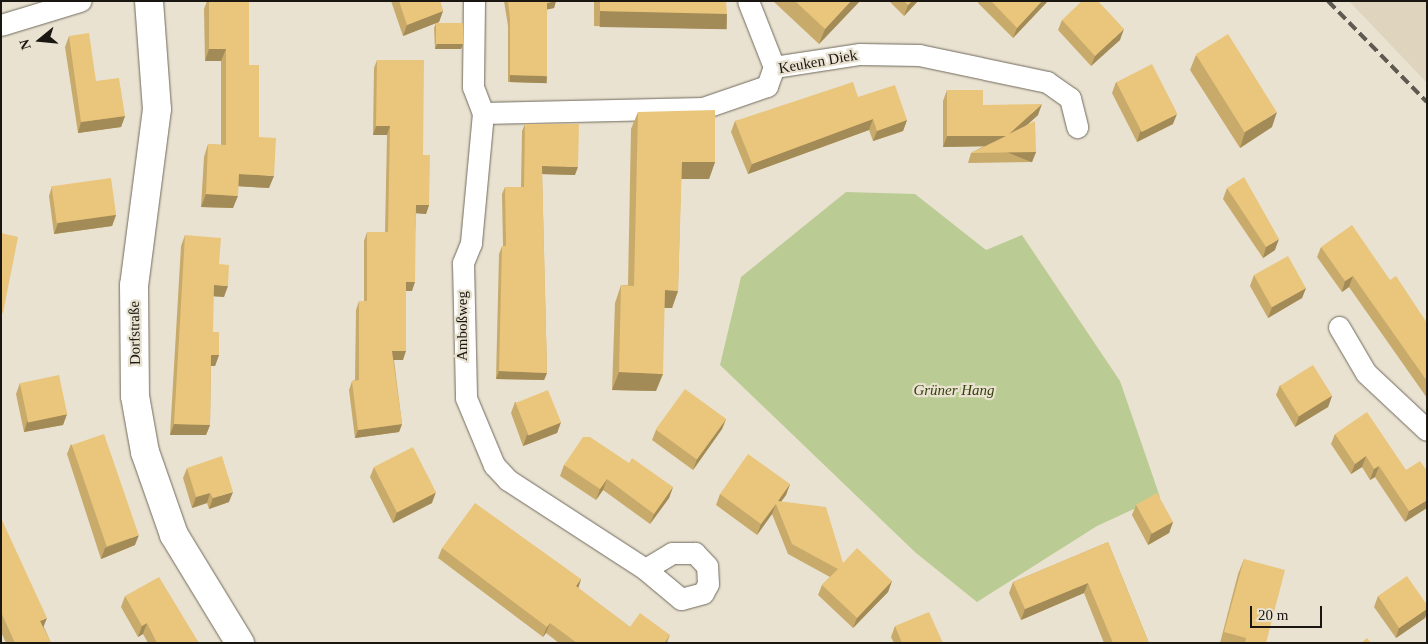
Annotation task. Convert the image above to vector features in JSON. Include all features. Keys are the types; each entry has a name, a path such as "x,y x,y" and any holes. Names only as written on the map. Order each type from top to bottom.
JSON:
{"street":[{"path":"1,24 80,1"},
{"name":"Dorfstraße","path":"149,1 157,108 134,285 135,396 145,452 174,535 240,643"},
{"name":"Amboßweg","path":"474,1 473,87 483,113 471,243 463,264 466,398 494,465 508,480 645,569"},
{"path":"748,1 774,67"},
{"name":"Keuken Diek","path":"483,113 703,108 767,86 774,67 860,54 918,55 1047,82 1070,98 1077,127"},
{"path":"1339,328 1366,373 1427,430"}],"shaded area":[{"path":"1349,1 1427,1 1427,83"}],"green space":[{"name":"Grüner Hang","path":"846,192 915,194 986,250 1022,235 1120,381 1160,497 1097,526 977,602 916,553 720,365 741,277"}],"building":[{"path":"209,1 249,1 249,65 259,65 259,137 276,138 274,176 239,174 238,196 206,194 208,144 226,145 226,49 209,49"},
{"path":"399,1 440,1 443,11 407,25"},
{"path":"508,1 556,1 547,3 547,76 510,75 510,19"},
{"path":"600,1 726,1 727,14 600,11"},
{"path":"795,1 851,1 825,29"},
{"path":"904,1 912,1 908,5"},
{"path":"991,1 1042,1 1017,28"},
{"path":"1082,1 1098,1 1124,29 1095,56 1062,20"},
{"path":"436,23 463,23 463,44 436,44"},
{"path":"89,33 96,81 119,78 125,116 81,122 69,36"},
{"path":"1228,34 1277,112 1245,132 1196,54"},
{"path":"377,60 424,60 423,155 430,155 429,205 416,205 415,282 406,282 406,351 392,351 402,424 358,430 352,381 359,380 359,301 367,301 367,232 388,232 390,126 376,126"},
{"path":"1152,64 1177,114 1142,132 1116,82"},
{"path":"853,82 858,97 895,85 907,120 877,131 873,119 752,164 735,121"},
{"path":"947,90 983,90 983,105 1042,104 1009,134 1035,121 1036,152 971,153 1006,136 947,136"},
{"path":"715,110 715,162 682,162 678,291 665,290 663,374 619,372 621,285 634,286 638,112"},
{"path":"525,124 579,124 578,167 542,166 547,373 499,371 502,246 506,246 505,187 524,187"},
{"path":"1244,177 1279,239 1266,247 1227,188"},
{"path":"111,178 116,215 57,223 52,186"},
{"path":"1352,225 1390,280 1396,276 1427,323 1427,381 1353,276 1345,281 1321,247"},
{"path":"1,233 18,237 3,313 1,312"},
{"path":"185,235 221,238 219,264 229,265 228,286 214,285 213,332 219,332 219,355 211,355 210,425 174,424"},
{"path":"1288,256 1306,288 1272,307 1254,275"},
{"path":"1313,365 1332,396 1299,416 1280,386"},
{"path":"59,375 67,414 28,422 20,383"},
{"path":"685,389 726,419 697,459 656,429"},
{"path":"548,390 561,422 529,436 516,403"},
{"path":"1367,412 1406,470 1420,461 1427,471 1427,500 1409,511 1379,466 1374,469 1366,456 1355,464 1335,434"},
{"path":"104,434 139,535 107,546 72,445"},
{"path":"583,437 590,437 629,463 632,458 673,487 654,514 607,479 600,489 564,465"},
{"path":"413,447 436,492 397,512 374,467"},
{"path":"748,454 790,484 778,501 826,507 843,563 857,548 892,581 857,618 822,585 838,569 792,544 776,504 761,524 720,494"},
{"path":"222,456 233,492 213,498 210,493 196,497 187,468"},
{"path":"1157,493 1173,522 1152,533 1136,505"},
{"path":"475,503 581,579 576,586 630,627 640,613 670,635 664,643 577,643 550,623 547,627 442,548"},
{"path":"1,518 47,618 40,621 51,643 15,643 1,612"},
{"path":"1108,542 1149,643 1113,643 1088,583 1025,609 1013,582"},
{"path":"1244,559 1285,570 1266,643 1245,643 1246,638 1224,632"},
{"path":"1407,576 1427,605 1427,609 1399,628 1378,596"},
{"path":"159,577 199,643 157,643 147,623 142,626 125,596"},
{"path":"929,612 943,643 902,643 895,626"},
{"path":"1367,638 1371,643 1361,643"}],"railway":[{"path":"1328,1 1427,102"}]}
